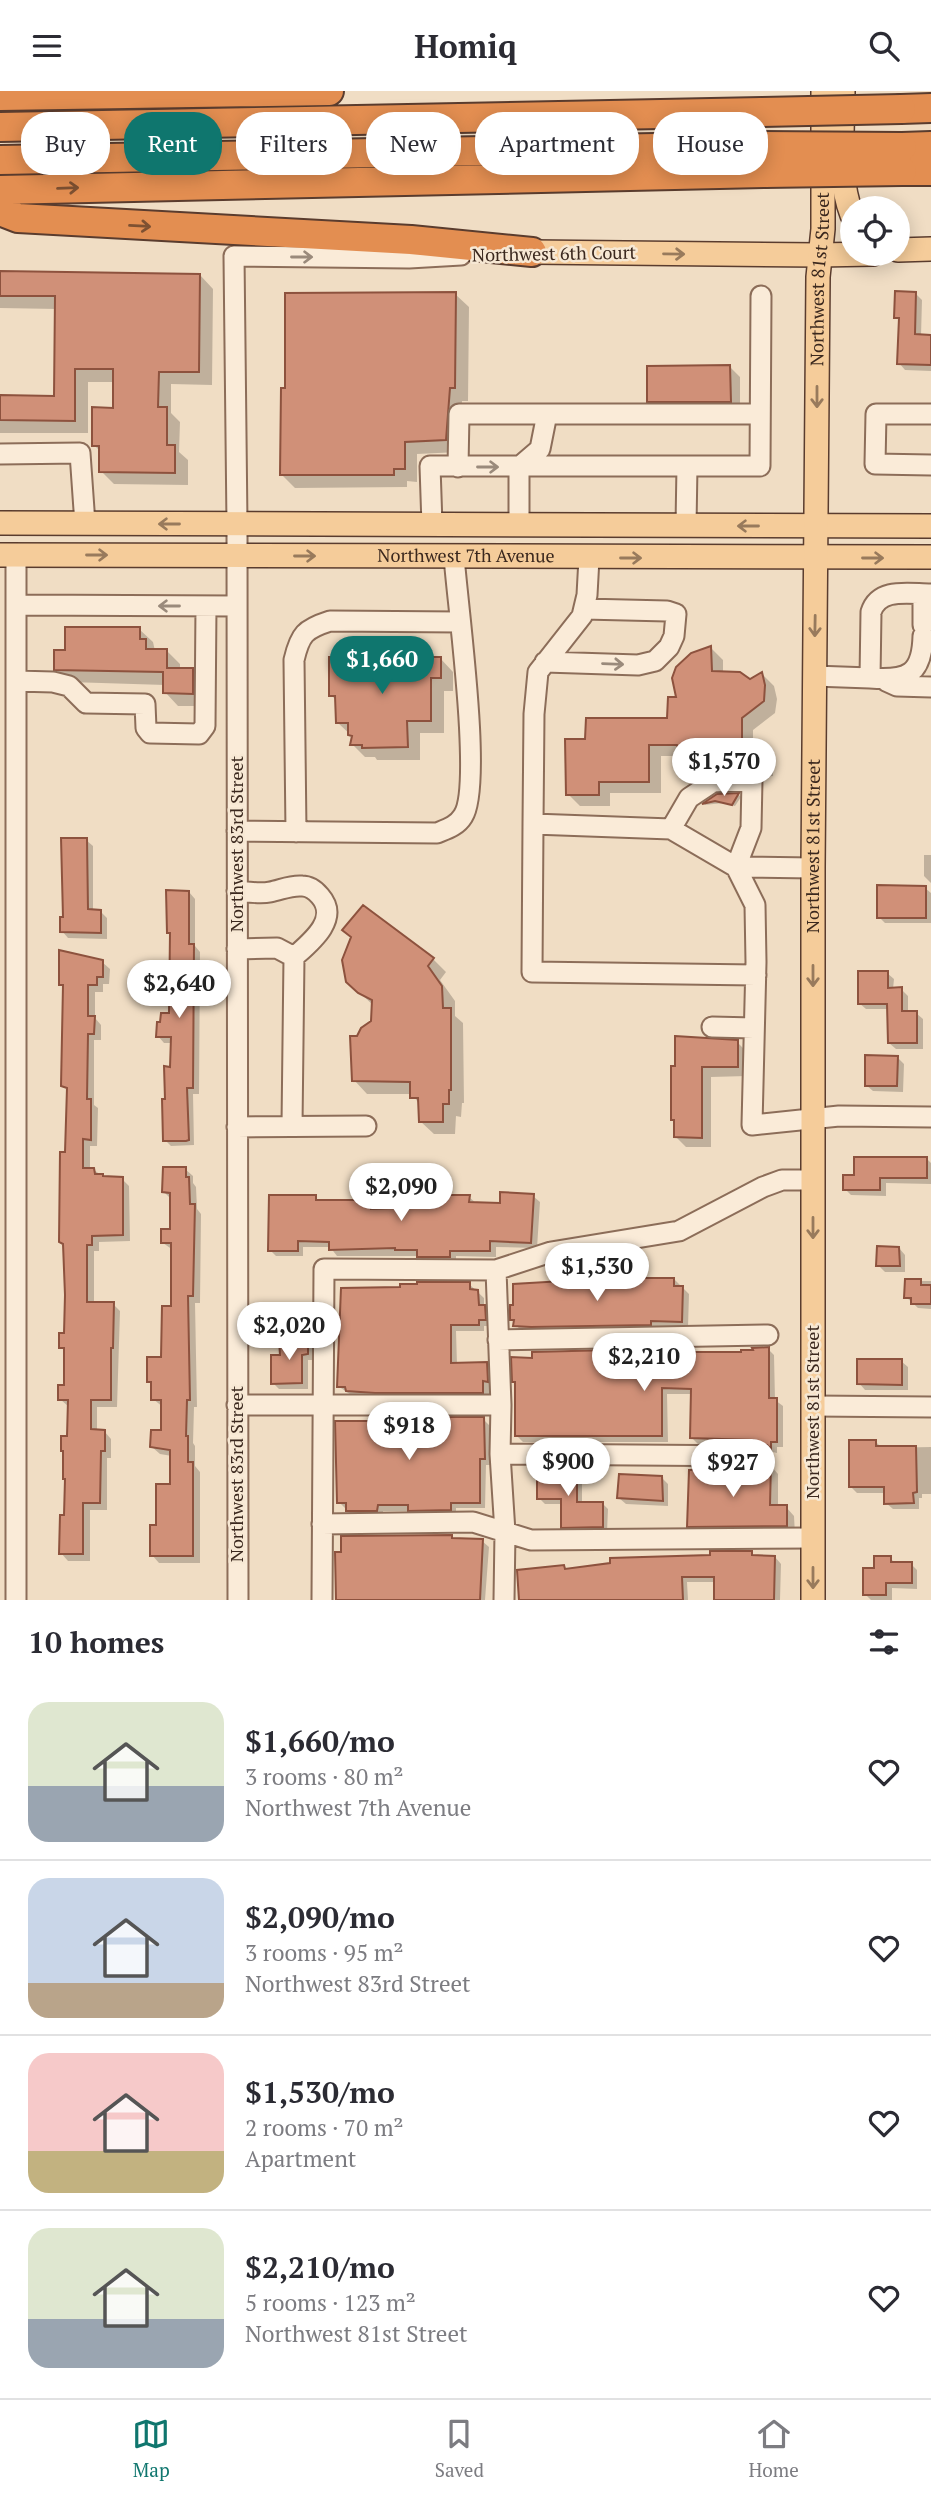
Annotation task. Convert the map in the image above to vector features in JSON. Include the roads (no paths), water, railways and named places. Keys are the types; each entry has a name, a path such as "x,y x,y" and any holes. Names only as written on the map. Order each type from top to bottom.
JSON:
{"highway":[{"path":"9,94 328,91"},
{"path":"0,127 931,108"},
{"path":"902,159 931,146"},
{"path":"0,160 653,159"},
{"path":"768,159 902,159 931,171"},
{"path":"0,190 653,163"},
{"path":"0,211 18,218 411,240 532,252"}],"main road":[{"name":"Northwest 81st Street","path":"813,1600 814,676 820,255 823,229 823,91"},
{"path":"843,91 843,175 846,196"},
{"path":"910,249 931,249"},
{"name":"Northwest 6th Court","path":"532,252 840,255"},
{"name":"Northwest 7th Avenue","path":"0,523 931,526"},
{"name":"Northwest 7th Avenue","path":"8,555 931,557"}],"street":[{"name":"Northwest 6th Court","path":"234,256 409,258 532,252"},
{"name":"Northwest 83rd Street","path":"234,256 237,524 238,1600"},
{"path":"432,525 429,466 760,466 761,296"},
{"path":"458,467 459,414 760,414"},
{"path":"519,525 519,467 540,449 547,414"},
{"path":"931,414 876,414 875,464 931,465"},
{"path":"0,454 80,453 85,524"},
{"path":"686,526 687,466"},
{"path":"8,555 16,605 16,681 8,726 16,1600"},
{"path":"237,831 436,833 452,827 464,815 470,787 468,702 454,556"},
{"path":"589,558 587,595 582,616 537,671 534,714 532,972 756,975"},
{"path":"814,676 876,678 901,676 914,671 920,663 927,594 885,595 874,602 871,612 876,678"},
{"path":"16,605 237,606"},
{"path":"16,681 53,683 69,687 86,703 145,705 146,728 150,733 199,734 205,726 206,606"},
{"path":"545,662 638,665 655,661 669,647 674,636 676,614 667,611 584,609"},
{"path":"296,832 294,660 298,641 311,627 330,621 459,621"},
{"path":"876,678 897,686 931,687"},
{"path":"671,829 690,797 713,782 752,780 751,828 736,867 755,905 752,1125 839,1117 931,1117"},
{"path":"533,824 671,829 736,867 813,868"},
{"path":"237,891 269,892 303,886 314,889 326,903 328,919 313,940 294,957 292,1126"},
{"path":"237,949 277,948 294,957"},
{"path":"712,1027 754,1028"},
{"path":"237,1127 366,1126"},
{"path":"322,1600 324,1269 496,1270 551,1252 679,1231 763,1187 782,1180 813,1180"},
{"path":"496,1270 500,1454 505,1532 504,1600"},
{"path":"498,1340 768,1335"},
{"path":"237,1405 501,1405"},
{"path":"813,1406 931,1407"},
{"path":"500,1454 761,1456"},
{"path":"322,1524 473,1522 531,1540 813,1538"}]}
